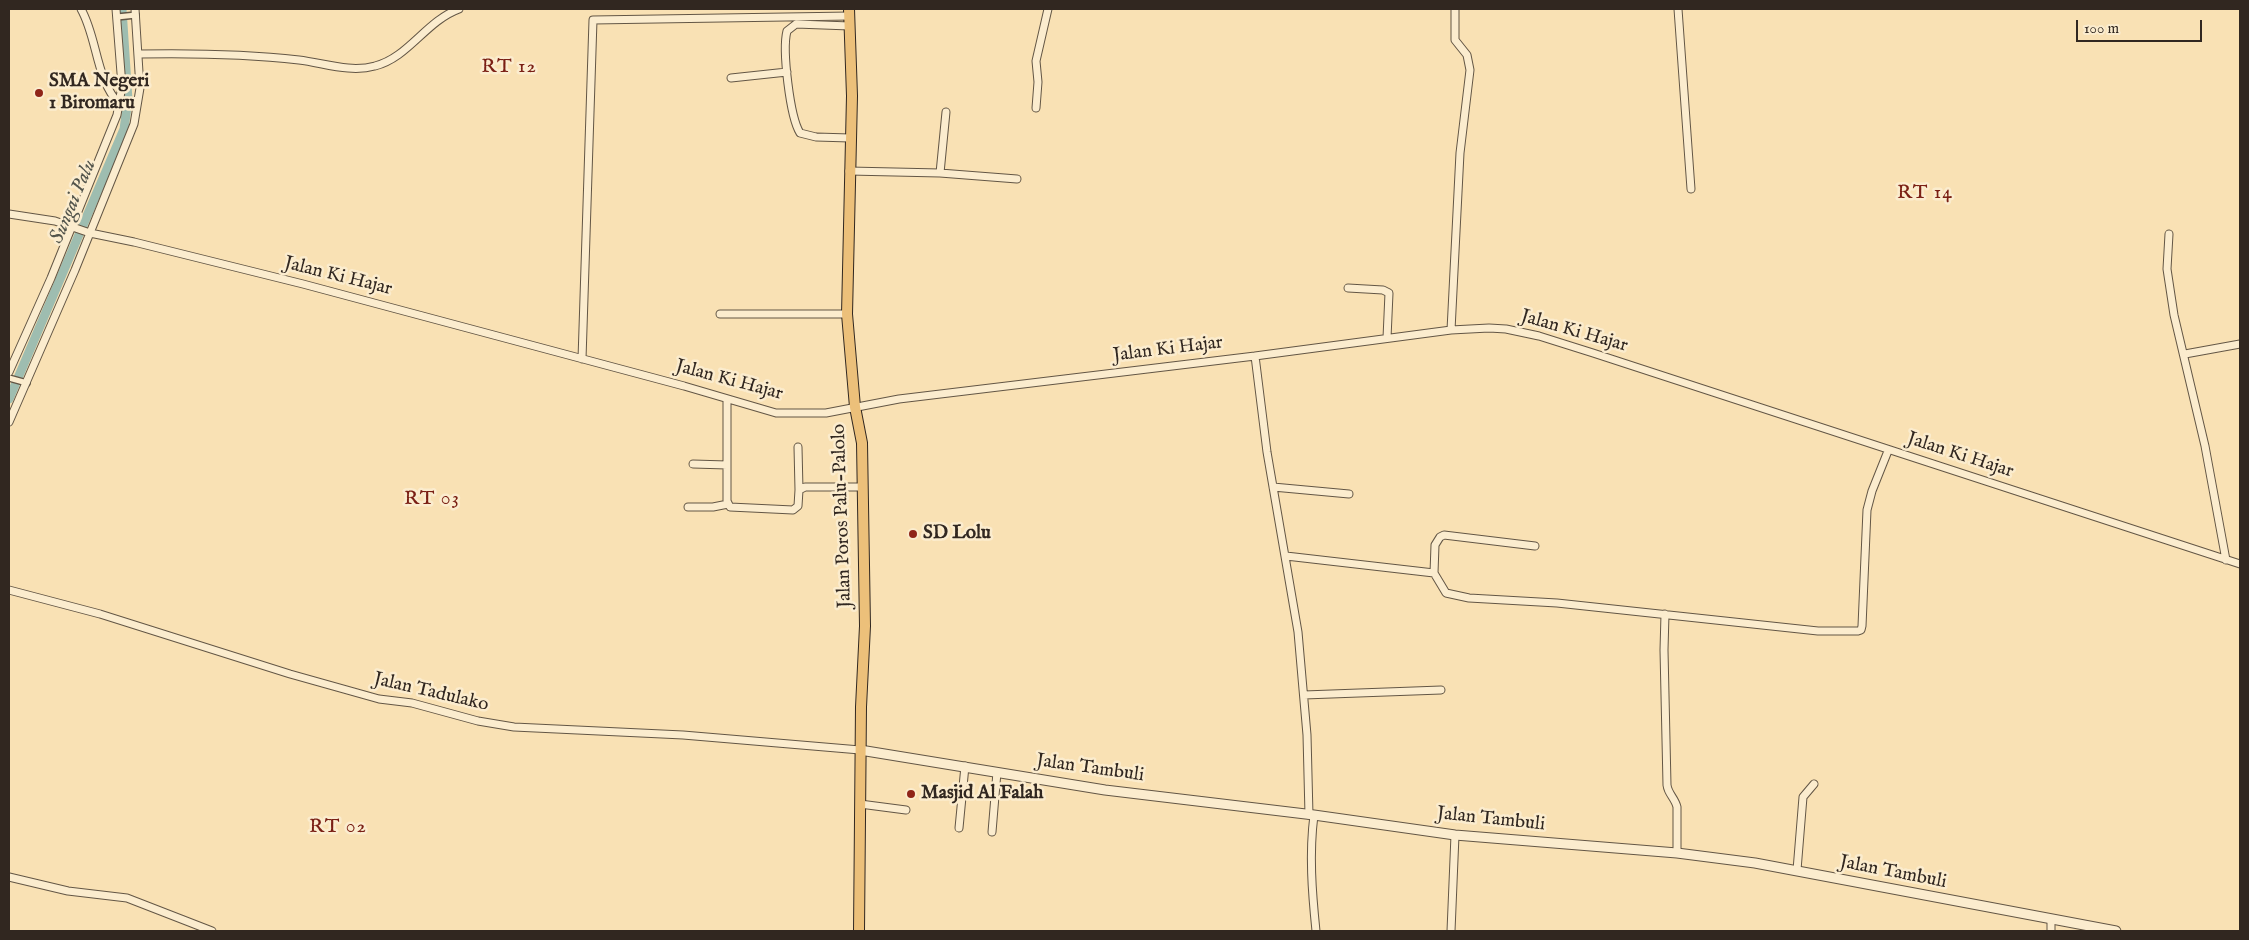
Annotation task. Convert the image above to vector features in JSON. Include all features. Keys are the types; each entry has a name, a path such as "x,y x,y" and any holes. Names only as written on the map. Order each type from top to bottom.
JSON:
{"main road":[{"name":"Jalan Poros Palu-Palolo","path":"850,17 847,314 855,407 862,444 865,626 860,750 859,931"}],"street":[{"path":"81,9 88,23 92,42 106,84 111,95 120,105"},
{"path":"9,372 73,228 120,105 121,66 116,9"},
{"path":"139,54 210,54 299,60 348,68 374,67 395,57 434,22 444,15 459,9"},
{"path":"1036,108 1038,82 1036,61 1048,9"},
{"path":"1451,330 1460,152 1470,70 1467,55 1455,40 1455,9"},
{"path":"1678,9 1691,190"},
{"path":"9,422 126,147 137,115 140,98 139,54 135,12 117,17"},
{"path":"850,17 793,25 786,35 787,72 795,123 800,133 850,138"},
{"path":"582,359 593,20 850,17"},
{"path":"731,78 787,72"},
{"path":"940,173 946,112"},
{"path":"849,171 940,173 1017,179"},
{"name":"Jalan Ki Hajar","path":"9,214 44,219 88,233 134,242 303,284 779,413 817,413 899,399 1451,330 1496,328 1538,336 2240,564"},
{"path":"2168,234 2167,269 2174,315 2185,354 2226,560"},
{"path":"1348,288 1383,290 1389,293 1387,338"},
{"path":"720,314 847,314"},
{"path":"2185,354 2240,344"},
{"path":"1255,356 1273,488 1299,639 1312,815 1311,874 1316,931"},
{"path":"9,378 27,383"},
{"path":"727,399 728,504"},
{"path":"688,507 713,507 728,504 735,508 794,509 798,504 800,490 798,447"},
{"path":"1535,546 1444,535 1435,544 1434,573 1443,590 1452,595 1666,614 1818,631 1861,630 1866,510 1888,450"},
{"path":"693,464 727,465"},
{"path":"800,490 807,487 863,487"},
{"path":"1273,488 1349,494"},
{"path":"1286,556 1434,573"},
{"name":"Jalan Tadulako","path":"9,590 100,614 290,674 379,699 412,703 478,721 514,727 683,735 860,750"},
{"path":"1666,614 1664,650 1667,785 1668,791 1676,801 1677,807 1677,853"},
{"path":"1304,696 1441,690"},
{"name":"Jalan Tambuli","path":"860,750 1105,790 1312,815 1455,835 1677,853 1797,870 1934,898 2116,931"},
{"path":"959,828 965,766"},
{"path":"992,832 997,772"},
{"path":"1797,870 1803,797 1814,784"},
{"path":"860,804 906,810"},
{"path":"1451,931 1455,835"},
{"path":"9,876 68,891 127,898 212,931"},
{"path":"2051,919 2051,931"}],"waterway":[{"name":"Sungai Palu","path":"9,399 124,129 128,100 122,9"}],"place":[{"name":"SMA Negeri 1 Biromaru","path":"39,93"},
{"name":"SD Lolu","path":"913,534"},
{"name":"Masjid Al Falah","path":"911,794"}],"district":[{"name":"RT 12","path":"509,68"},
{"name":"RT 14","path":"1925,194"},
{"name":"RT 03","path":"432,500"},
{"name":"RT 02","path":"338,828"}]}
